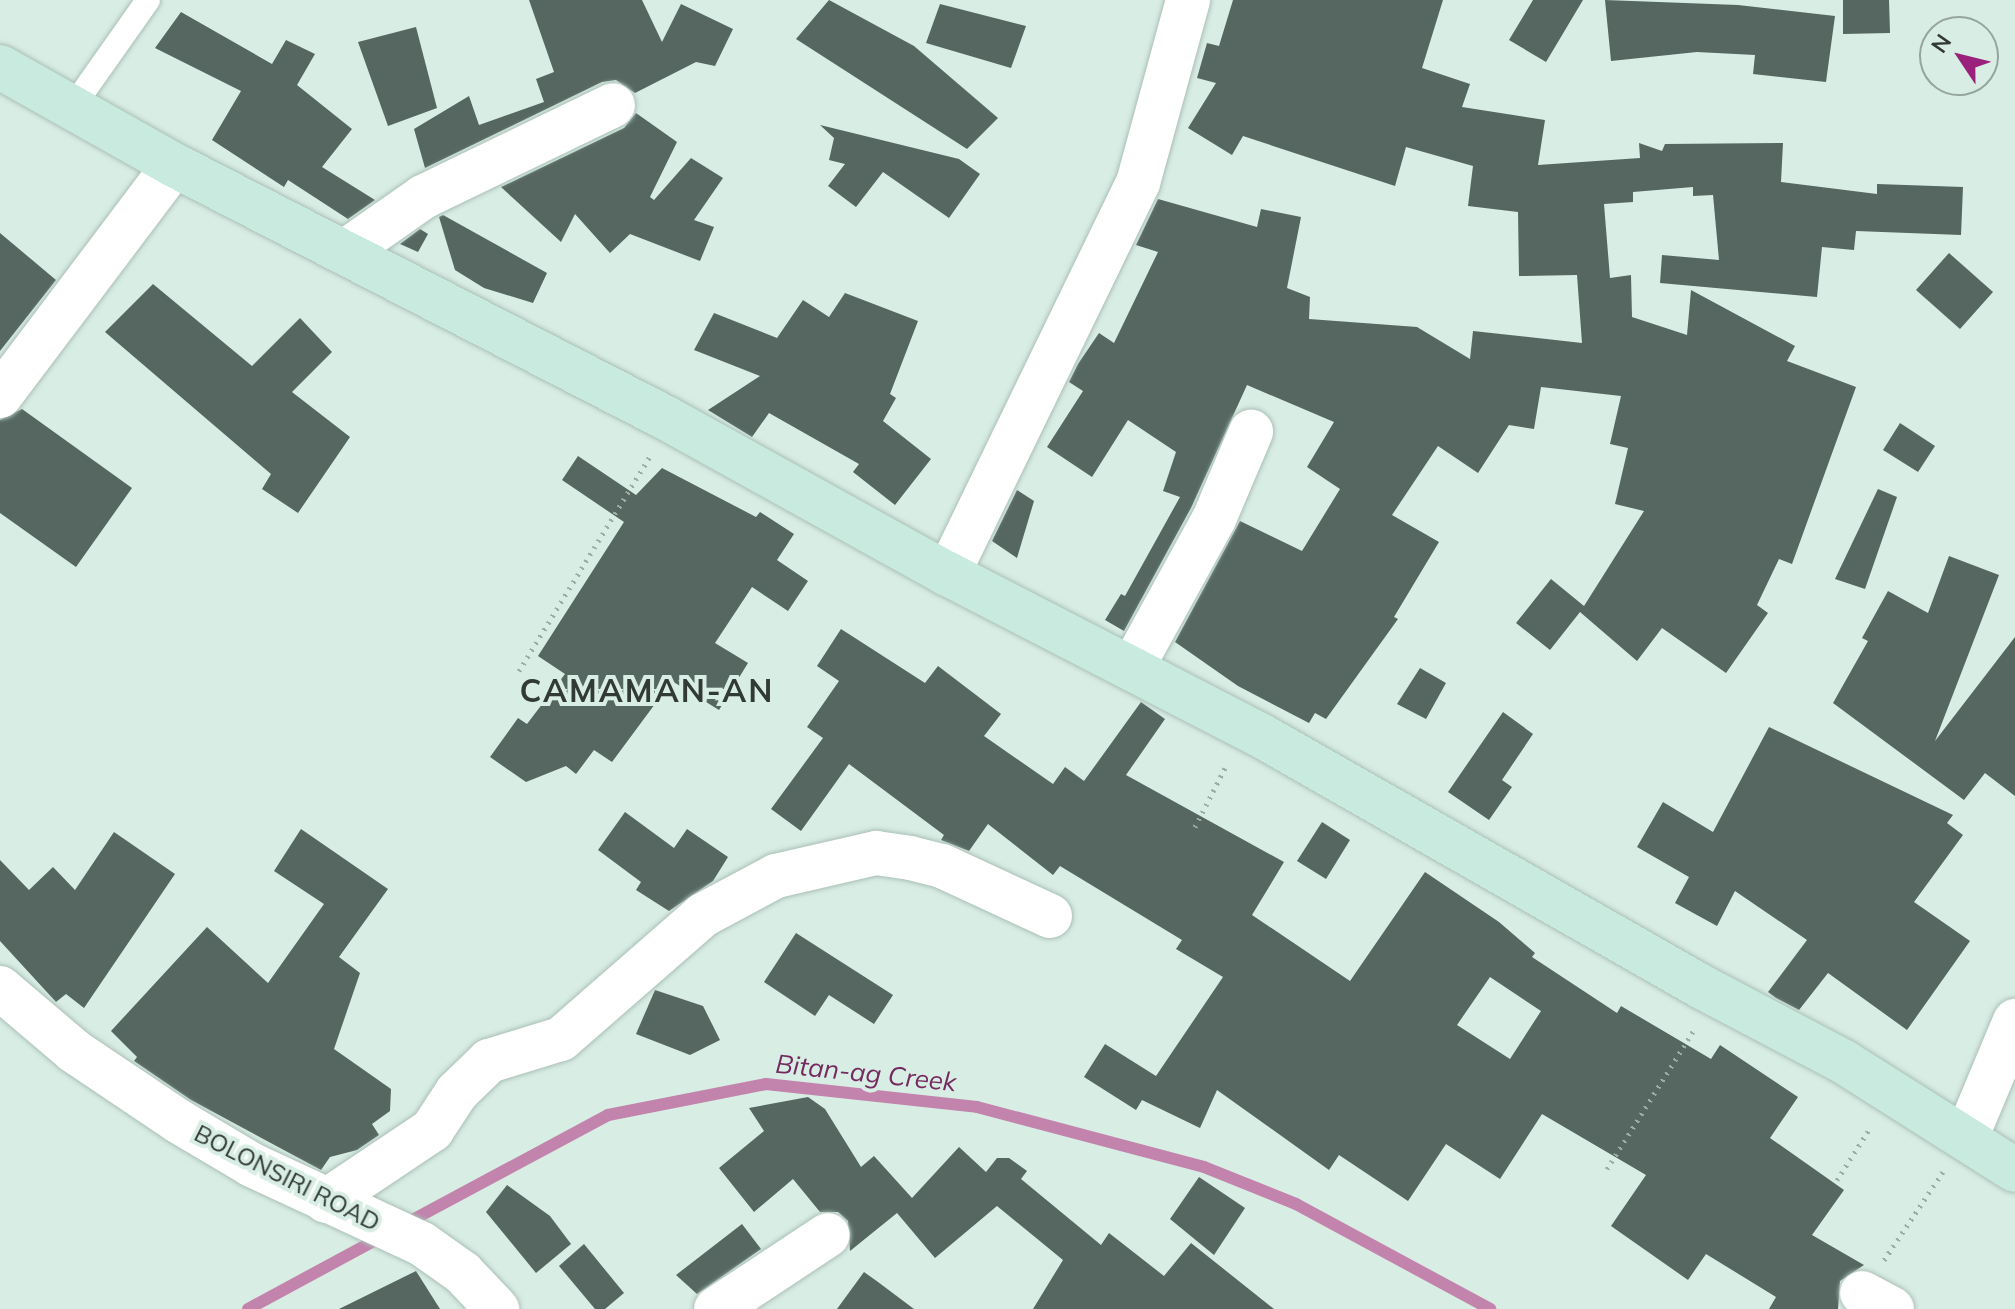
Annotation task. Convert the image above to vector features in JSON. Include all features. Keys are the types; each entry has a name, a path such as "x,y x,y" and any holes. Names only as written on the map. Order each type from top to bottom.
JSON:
{"main road":[{"path":"0,67 74,105 174,165 346,251 670,421 948,574 1246,727 1893,1094 2015,1170"}],"street":[{"path":"948,574 1138,183 1188,0"},
{"path":"346,251 423,197 613,105"},
{"path":"0,396 174,165"},
{"path":"1132,668 1214,519 1251,432"},
{"path":"340,1207 432,1130 457,1092 489,1061 561,1039 703,915 776,876 876,853 942,866 1050,916"},
{"name":"BOLONSIRI ROAD","path":"0,988 74,1051 178,1121 252,1165 422,1244 463,1273 497,1309"},
{"path":"1966,1138 2015,1021"},
{"path":"716,1309 828,1235"}],"lane":[{"path":"74,105 148,0"}],"path":[{"path":"519,671 560,611 670,421"},
{"path":"1195,827 1246,727"},
{"path":"1607,1169 1717,993"},
{"path":"1837,1180 1893,1094"},
{"path":"1877,1301 1966,1138"}],"building":[{"path":"529,0 642,0 662,42 681,4 733,29 715,66 696,62 635,93 616,80 602,82 425,168 414,129 469,96 479,125 544,102 536,79 554,72"},
{"path":"829,0 914,46 998,118 967,149 796,39"},
{"path":"1233,0 1443,0 1422,68 1470,84 1462,107 1545,120 1538,165 1640,158 1639,143 1662,151 1665,144 1783,143 1781,182 1877,194 1877,184 1963,187 1961,235 1856,231 1854,250 1822,247 1817,297 1660,283 1662,255 1719,260 1713,195 1693,196 1693,187 1633,192 1633,202 1604,204 1610,278 1631,275 1632,317 1687,335 1691,290 1795,346 1787,361 1856,387 1792,564 1779,559 1757,605 1768,613 1726,673 1662,628 1637,661 1580,612 1550,650 1516,623 1551,579 1584,606 1644,511 1615,504 1628,448 1610,444 1621,396 1541,387 1534,429 1509,425 1478,473 1438,446 1392,515 1439,542 1394,617 1398,619 1326,719 1315,713 1309,723 1238,686 1175,642 1240,521 1302,551 1340,489 1307,467 1334,422 1247,385 1191,508 1124,631 1105,620 1121,594 1125,596 1180,497 1163,491 1176,452 1128,420 1092,477 1047,447 1083,391 1069,382 1078,364 1099,333 1114,343 1158,252 1136,245 1158,199 1257,227 1261,209 1301,217 1287,288 1310,297 1309,319 1417,327 1470,359 1473,331 1582,343 1577,275 1519,276 1518,212 1468,206 1473,166 1406,147 1395,186 1243,136 1232,155 1188,128 1216,83 1197,78 1207,43 1219,46"},
{"path":"1533,0 1583,0 1546,62 1509,40"},
{"path":"1605,0 1738,5 1835,16 1826,82 1753,74 1755,55 1697,52 1611,61"},
{"path":"1843,0 1889,0 1890,33 1843,34"},
{"path":"940,4 1026,26 1011,68 926,43"},
{"path":"181,12 272,64 286,40 315,54 297,85 352,129 322,167 375,200 348,219 288,180 284,187 212,140 241,91 155,48"},
{"path":"416,27 437,108 388,126 358,42"},
{"path":"636,113 677,142 650,197 654,200 691,158 723,178 694,220 714,227 700,261 630,234 610,253 575,214 561,242 501,187 624,128"},
{"path":"820,125 959,159 980,174 949,218 883,172 856,207 828,186 845,164 829,160 834,138"},
{"path":"443,215 547,273 533,303 484,288 455,270 439,217"},
{"path":"420,229 428,234 418,252 400,244"},
{"path":"0,233 56,280 0,351"},
{"path":"1949,253 1993,292 1960,329 1916,290"},
{"path":"153,284 252,366 300,318 332,352 292,392 350,437 298,513 262,489 271,474 105,332"},
{"path":"845,293 918,321 890,394 896,398 883,421 931,459 895,505 853,472 859,464 769,413 752,437 708,410 760,376 694,350 714,313 777,338 803,300 829,317"},
{"path":"22,409 132,488 76,567 0,513 0,420"},
{"path":"1900,423 1935,446 1918,472 1883,450"},
{"path":"578,456 636,495 662,468 756,517 760,512 794,534 777,560 808,581 788,611 752,587 715,643 748,663 719,710 672,681 612,762 594,750 576,774 566,766 526,782 490,757 518,718 527,724 565,674 538,656 624,522 562,480"},
{"path":"1878,489 1897,497 1865,589 1835,579"},
{"path":"1017,490 1034,501 1017,558 992,541"},
{"path":"1949,556 1999,575 1935,741 2015,637 2015,796 1985,773 1964,800 1833,703 1868,641 1862,638 1888,591 1928,613"},
{"path":"841,629 925,683 938,666 1001,714 984,736 1053,784 1065,767 1084,781 1141,702 1165,719 1126,775 1284,862 1252,915 1350,981 1425,872 1499,922 1535,953 1532,957 1617,1013 1621,1006 1711,1059 1720,1045 1798,1097 1770,1138 1844,1190 1812,1235 1864,1265 1840,1281 1838,1309 1769,1309 1776,1297 1706,1254 1688,1280 1611,1226 1646,1175 1542,1114 1500,1179 1446,1144 1408,1201 1339,1155 1329,1170 1217,1090 1200,1128 1142,1100 1136,1110 1084,1077 1105,1044 1156,1076 1223,977 1176,949 1182,940 1060,866 1053,875 988,824 969,851 941,840 944,835 849,764 801,831 771,809 823,738 807,727 839,681 817,666","holes":["1490,977 1541,1011 1510,1059 1457,1025"]},
{"path":"1420,668 1446,683 1426,719 1397,704"},
{"path":"1503,712 1533,734 1502,780 1512,787 1489,820 1448,792"},
{"path":"1769,727 1953,815 1947,823 1963,835 1914,902 1970,941 1907,1030 1828,973 1799,1010 1776,998 1768,992 1807,940 1735,891 1717,926 1675,903 1689,877 1637,847 1663,802 1713,832"},
{"path":"625,812 674,848 687,829 728,857 713,881 669,911 636,890 641,882 598,850"},
{"path":"1322,822 1350,840 1326,879 1297,861"},
{"path":"301,829 388,889 339,957 360,973 334,1049 391,1089 390,1111 372,1124 379,1135 357,1150 330,1157 321,1170 191,1100 134,1061 137,1057 111,1031 207,927 268,983 324,904 274,871"},
{"path":"114,832 175,874 84,1008 66,994 56,1002 0,941 0,860 29,890 53,867 75,890"},
{"path":"796,933 893,995 874,1024 829,995 815,1016 764,982"},
{"path":"655,990 703,1006 720,1040 690,1055 636,1034"},
{"path":"808,1097 825,1109 861,1167 874,1156 912,1198 959,1147 986,1172 997,1158 1009,1158 1027,1171 1021,1179 1101,1245 1109,1233 1164,1276 1191,1243 1274,1309 1033,1309 1063,1260 997,1206 935,1258 897,1213 850,1251 848,1221 838,1212 820,1212 793,1179 754,1212 719,1168 764,1131 749,1108"},
{"path":"1199,1177 1245,1208 1214,1255 1170,1219"},
{"path":"507,1185 550,1216 571,1244 536,1273 486,1212"},
{"path":"742,1224 761,1249 697,1294 676,1275"},
{"path":"584,1244 624,1293 605,1309 595,1309 559,1266"},
{"path":"416,1271 440,1309 339,1309"},
{"path":"864,1272 878,1282 914,1309 837,1309"}],"waterway":[{"name":"Bitan-ag Creek","path":"403,1225 608,1115 766,1084 977,1107 1204,1167 1296,1204 1490,1309"},
{"name":"Bitan-ag Creek","path":"248,1309 383,1236"}],"district":[{"name":"CAMAMAN-AN","path":"647,690"}]}
